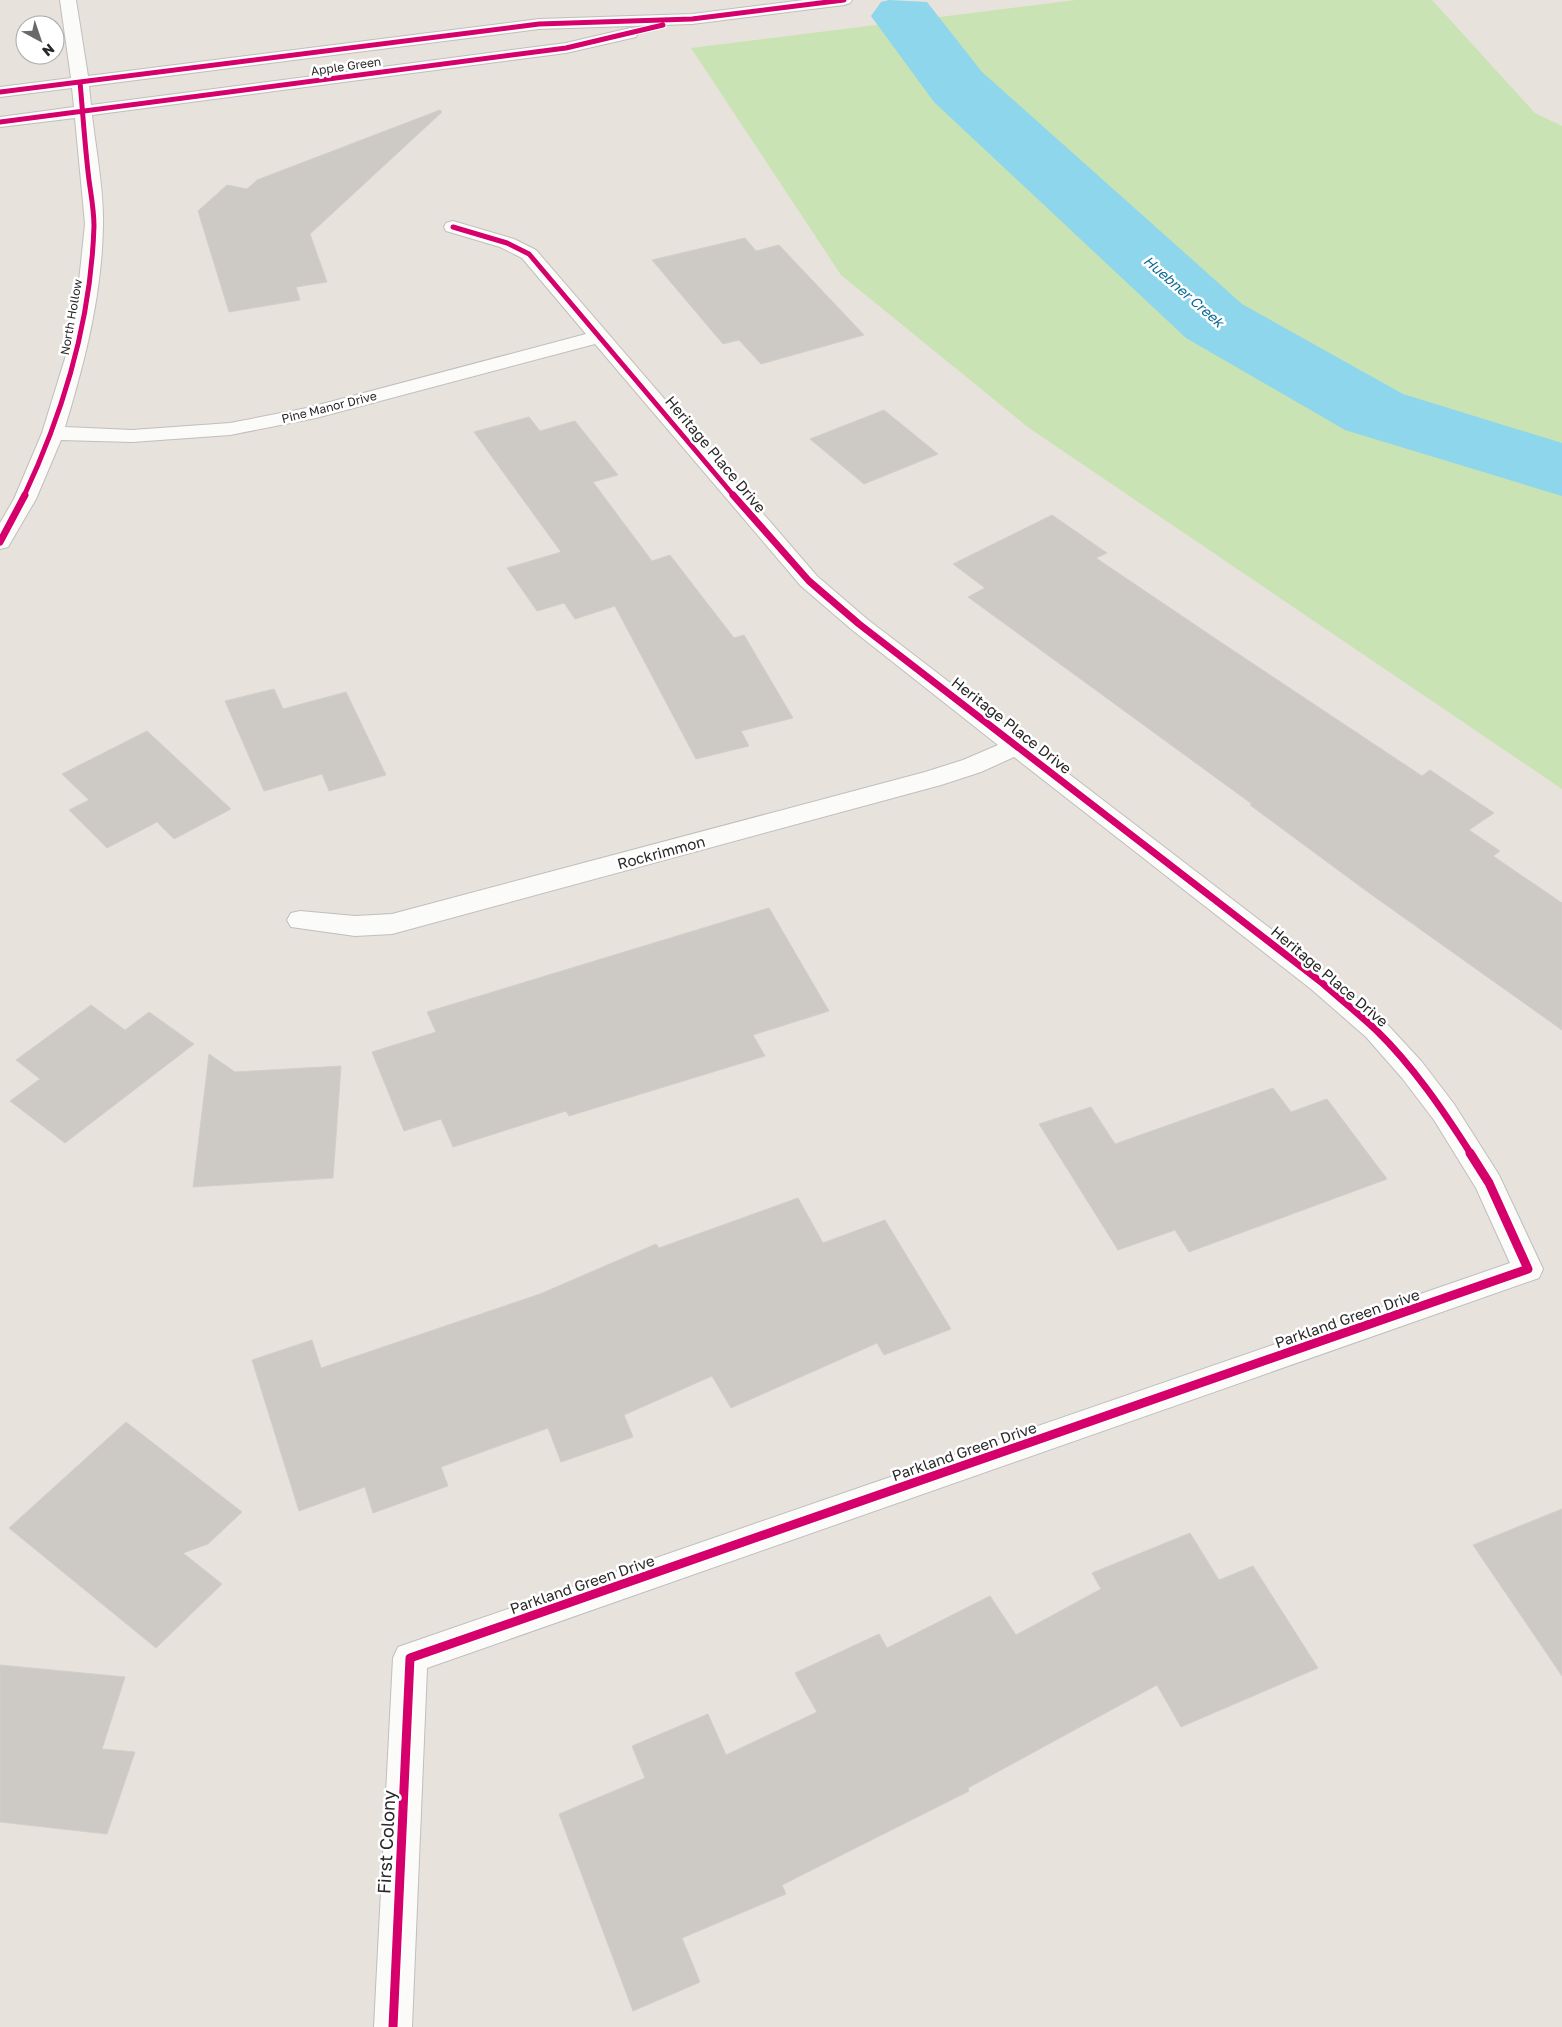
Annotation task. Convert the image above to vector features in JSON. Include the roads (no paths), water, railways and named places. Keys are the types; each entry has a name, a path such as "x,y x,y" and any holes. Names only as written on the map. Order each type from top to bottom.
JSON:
{"street":[{"name":"North Hollow","path":"0,542 25,499 53,433 77,352 88,291 94,224 80,82 68,0"},
{"name":"Apple Green","path":"0,92 539,24 692,18 844,0"},
{"name":"Apple Green","path":"0,122 566,48 692,18"},
{"name":"Heritage Place Drive","path":"453,226 507,243 529,254 764,532 809,581 859,624 1321,982 1376,1030 1412,1070 1454,1128 1489,1183 1528,1269"},
{"name":"Pine Manor Drive","path":"53,433 132,436 230,429 309,414 598,337"},
{"name":"Rockrimmon","path":"300,920 355,926 392,924 932,779 972,766 1017,746"},
{"name":"Parkland Green Drive","path":"410,1658 1528,1269"},
{"name":"First Colony","path":"392,2027 410,1658"}],"waterway":[{"name":"Huebner Creek","path":"904,16 958,87 1214,321 1374,412 1562,470"}]}
